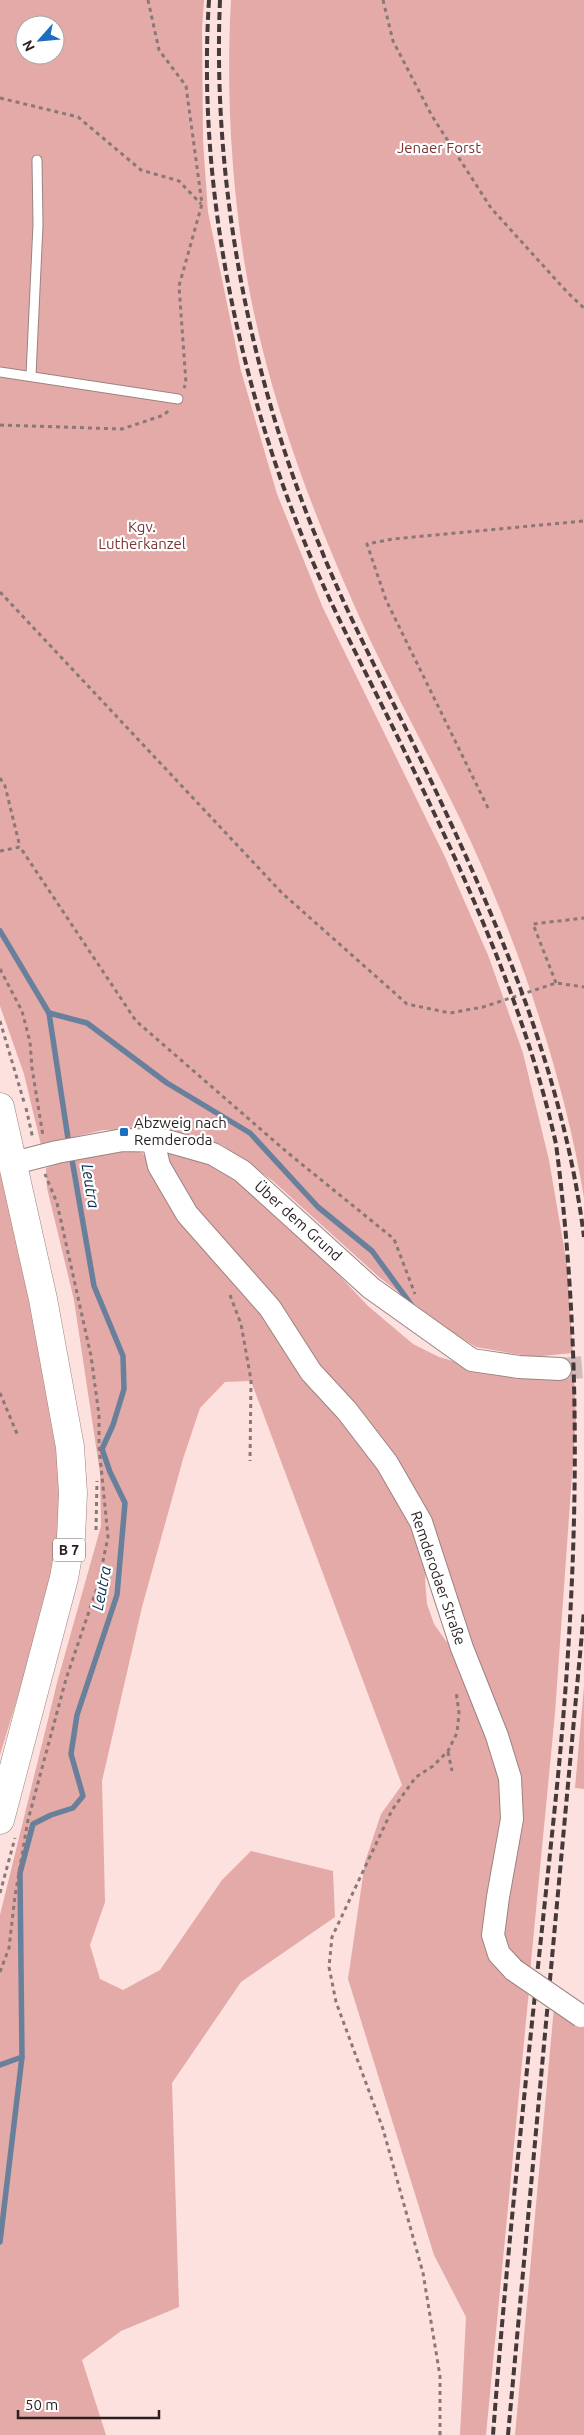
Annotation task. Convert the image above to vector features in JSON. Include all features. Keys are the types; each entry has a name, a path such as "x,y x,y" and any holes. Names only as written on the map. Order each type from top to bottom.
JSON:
{"main road":[{"name":"B 7","path":"0,1107 14,1163 60,1386 70,1448 73,1492 71,1538 64,1578 6,1810"}],"street":[{"name":"Über dem Grund","path":"14,1163 105,1142 153,1140 192,1147 214,1154 242,1170 371,1288 472,1360 519,1367 560,1369"},
{"name":"Remderodaer Straße","path":"153,1140 159,1166 187,1214 270,1308 311,1372 347,1411 387,1463 420,1522 462,1648 497,1736 510,1778 513,1799 512,1827 498,1898 494,1935 499,1954 514,1970 583,2018"}],"lane":[{"path":"31,375 38,225 37,160"},
{"path":"0,372 31,375 178,399"}],"path":[{"path":"0,425 122,429 164,415 178,399 186,383 179,286 202,204 186,86 159,50 148,0"},
{"path":"383,0 393,41 432,116 491,208 567,292 584,308"},
{"path":"0,98 78,118 141,170 179,182 202,204"},
{"path":"488,808 386,600 367,544 393,538 584,521"},
{"path":"0,592 282,893 407,1004 450,1013 483,1008 556,983 584,987"},
{"path":"0,778 5,786 20,847 136,1021 288,1153 394,1239 416,1294"},
{"path":"0,852 20,847"},
{"path":"556,983 533,924 584,918"},
{"path":"227,1287 242,1324 251,1380 250,1461"},
{"path":"0,1393 18,1436"},
{"path":"440,2435 440,2376 423,2272 382,2129 336,2002 329,1967 332,1937 392,1810 416,1777 433,1766 448,1751 457,1733 459,1713 454,1682"},
{"path":"448,1751 452,1771"},
{"path":"0,1893 6,1810"}],"green space":[{"name":"Kgv. Lutherkanzel","path":"0,0 204,0 202,29 203,141 208,212 241,371 277,494 323,608 445,857 488,955 523,1053 549,1160 567,1265 573,1353 532,1357 476,1347 444,1327 379,1277 273,1181 222,1145 154,1129 103,1130 41,1145 24,1074 0,1006"},
{"name":"Jenaer Forst","path":"231,0 584,0 584,1198 576,1154 553,1063 524,972 507,927 471,842 351,598 317,517 274,393 253,309 236,200 229,66"},
{"path":"129,1149 142,1153 149,1159 365,1439 428,1556 425,1580 427,1604 434,1624 446,1641 459,1649 507,1779 488,1921 529,1990 486,2435 460,2435 466,2317 434,2255 348,1979 365,1862 381,1814 402,1785 251,1381 225,1382 200,1408 183,1459 142,1607 102,1781 105,1902 90,1945 100,1979 123,1990 160,1970 222,1880 251,1851 333,1871 335,1917 241,1982 172,2083 179,2307 121,2331 82,2360 106,2435 0,2435 0,1915 58,1679 101,1526 100,1473 74,1300 47,1188 46,1168 73,1157"},
{"path":"172,1151 230,1171 288,1221 368,1306 413,1344 439,1357 460,1363 503,1370 574,1373 576,1419 555,1713 530,1972 500,1942 517,1819 430,1538 212,1238 163,1156"},
{"path":"0,1172 38,1329 59,1458 60,1516 54,1577 0,1755"},
{"path":"584,1686 584,1789 575,1788"},
{"path":"554,2007 584,2025 584,2435 515,2435"}],"waterway":[{"name":"Leutra","path":"0,931 49,1013 69,1145"},
{"path":"49,1013 87,1023 167,1083 250,1133 318,1207 372,1251 413,1307"},
{"name":"Leutra","path":"0,2242 22,2057 20,1873 33,1824 51,1815 73,1808 83,1796 71,1754 77,1715 117,1595 125,1503 110,1472 102,1449 113,1425 124,1389 123,1356 94,1286 71,1154"},
{"path":"0,2065 22,2057"}],"tunnel":[{"path":"560,1369 584,1367"}],"railway":[{"path":"209,0 207,70 210,141 217,212 228,282 243,352 262,421 284,488 320,578 425,794 491,941 528,1041 556,1144 571,1306 574,1388 575,1470 569,1633 556,1796 514,2195 493,2435"},
{"path":"220,0 219,69 222,140 230,210 241,280 256,350 274,418 296,484 331,573 467,859 518,981 540,1044 558,1107 573,1172 584,1237"},
{"path":"508,2435 584,1611"}],"place":[{"name":"Abzweig nach Remderoda","path":"124,1132"}]}
